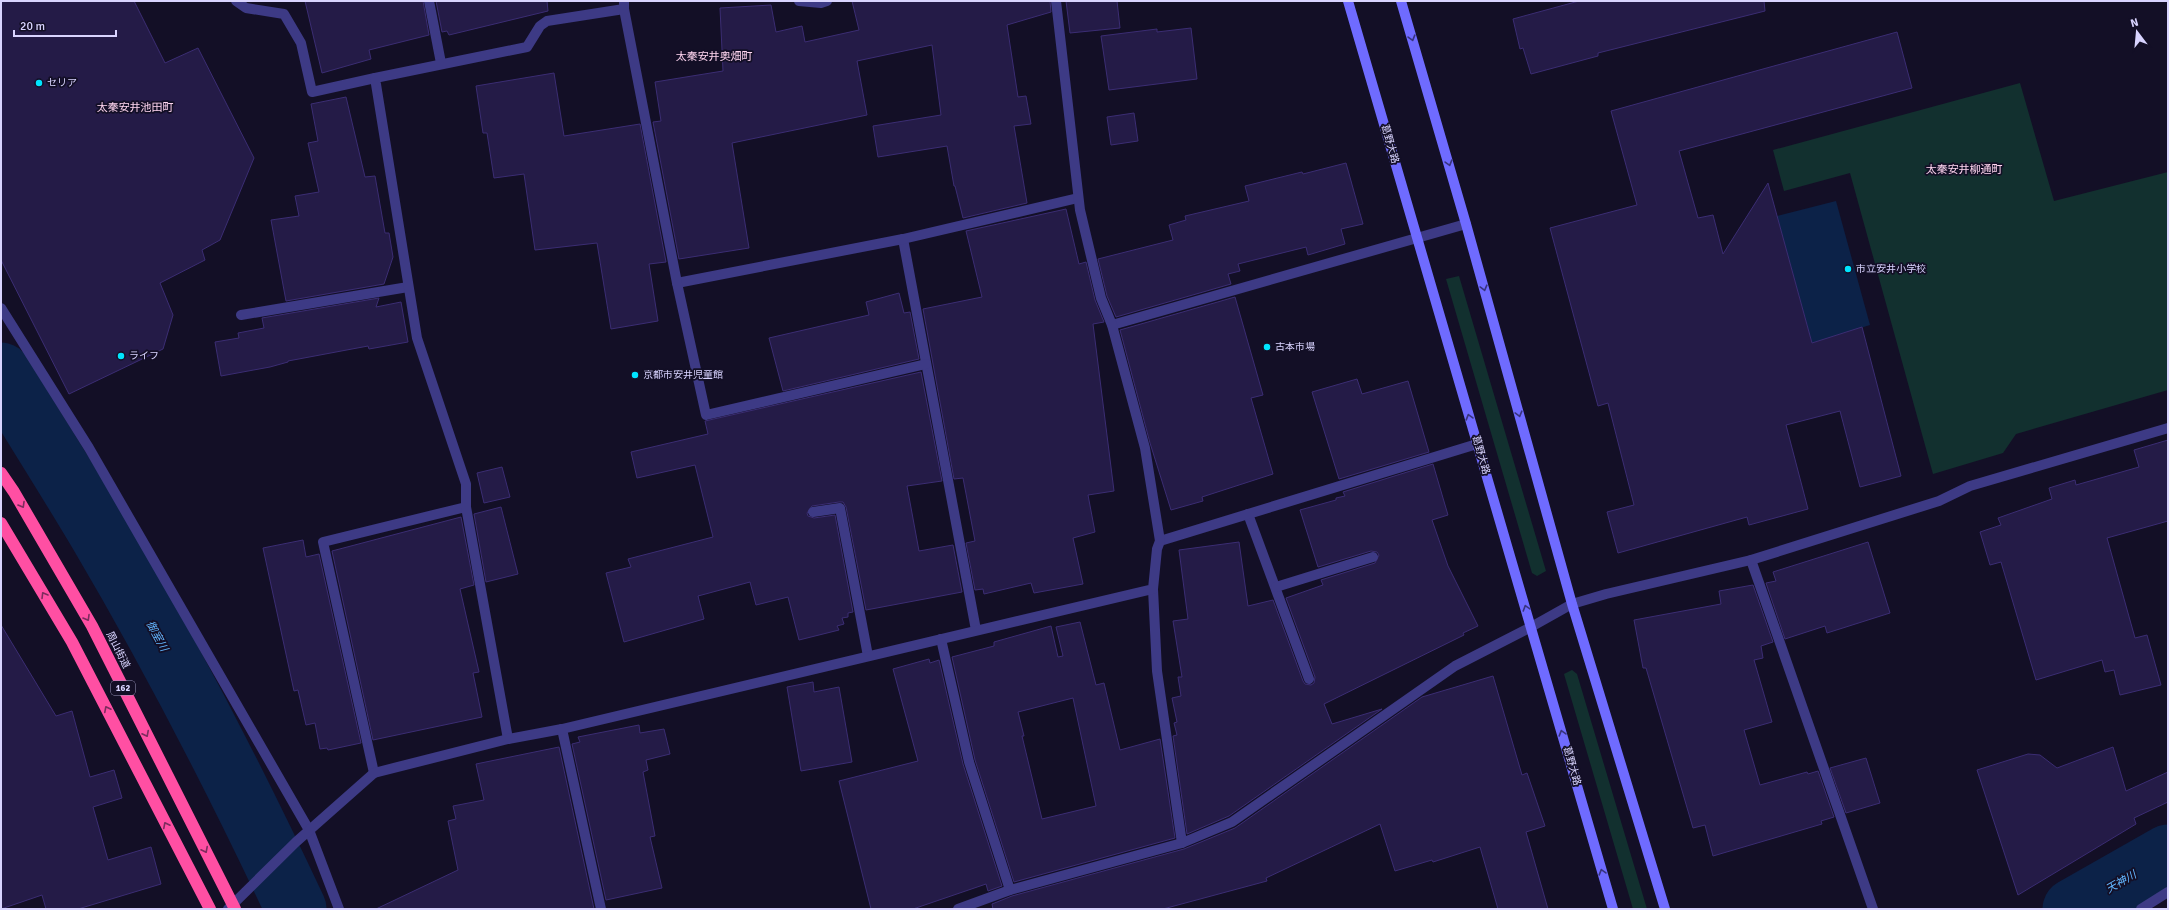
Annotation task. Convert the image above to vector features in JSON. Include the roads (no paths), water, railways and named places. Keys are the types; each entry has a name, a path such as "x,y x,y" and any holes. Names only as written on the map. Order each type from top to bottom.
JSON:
{"highway":[{"name":"周山街道","path":"1,473 14,492 92,626 232,907"},
{"name":"162","path":"1,523 72,642 210,909"}],"street":[{"path":"236,1 246,8 284,14 302,43 312,92 440,63 527,47 540,26 547,21 624,5 677,283 706,415 926,364"},
{"path":"429,1 440,63"},
{"path":"799,1 821,3 827,1"},
{"path":"1056,1 1080,210 1101,298 1112,325 1146,448 1160,541 1157,549 1153,589 1157,671 1182,843"},
{"name":"葛野大路","path":"1348,1 1532,627 1613,909"},
{"path":"1401,1 1466,224 1572,604 1665,909"},
{"path":"375,78 417,338 466,484 466,507 508,739"},
{"path":"677,283 903,239 1078,198"},
{"path":"1112,325 1466,224"},
{"path":"903,239 976,630"},
{"path":"241,315 408,287"},
{"path":"1,308 89,448 309,830 339,909"},
{"path":"958,909 980,906 1010,890 1182,843 1232,822 1455,666 1532,627 1572,604 1606,594 1751,560 1939,501 1970,486 2168,428"},
{"path":"1160,541 1477,444"},
{"path":"374,772 323,542 466,507"},
{"path":"814,512 840,508 868,656"},
{"path":"1248,514 1276,587 1308,679"},
{"path":"1276,587 1373,556"},
{"path":"1751,560 1873,909"},
{"path":"232,907 256,880 374,772 508,739 562,728 1153,589"},
{"path":"941,639 969,762 1010,890"},
{"path":"562,728 601,909"},
{"path":"2141,909 2168,892"}],"water":[{"path":"1836,201 1870,325 1812,343 1777,216"}],"waterway":[{"name":"御室川","path":"1,373 99,533 152,625 250,813 296,909"},
{"name":"天神川","path":"2073,909 2168,855"}],"place":[{"name":"セリア","path":"39,83"},
{"name":"市立安井小学校","path":"1848,269"},
{"name":"古本市場","path":"1267,347"},
{"name":"ライフ","path":"121,356"},
{"name":"京都市安井児童館","path":"635,375"}],"district":[{"name":"太秦安井奥畑町","path":"714,56"},
{"name":"太秦安井池田町","path":"135,107"},
{"name":"太秦安井柳通町","path":"1964,169"}]}
